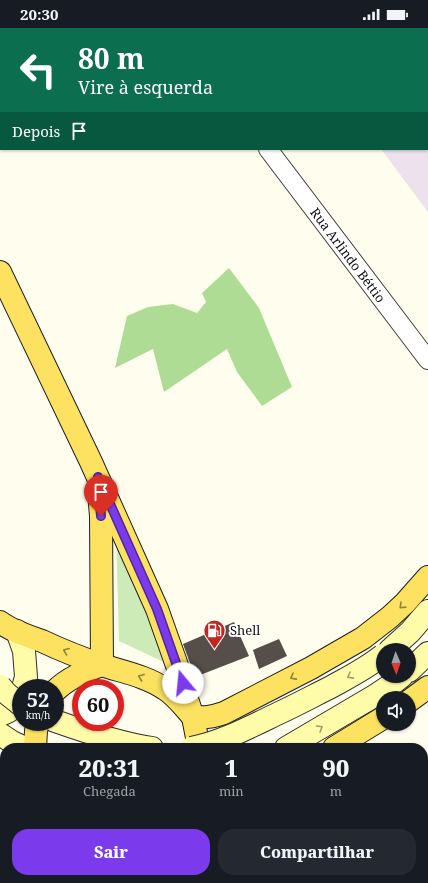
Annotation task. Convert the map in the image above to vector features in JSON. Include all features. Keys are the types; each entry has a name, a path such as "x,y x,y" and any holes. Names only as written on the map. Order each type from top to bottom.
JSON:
{"main road":[{"path":"0,272 98,477 157,609 180,674 193,717 198,743"},
{"path":"98,477 101,516 102,665"},
{"path":"9,626 102,665 126,671 146,679 171,694 193,717 213,717 224,713 311,668 363,638 405,603 428,577"},
{"path":"398,643 410,632 428,611"},
{"path":"9,626 24,650 26,679"},
{"path":"416,664 428,653"},
{"path":"211,743 232,735 297,704 357,673 376,660"},
{"path":"64,683 68,680 102,665"},
{"path":"294,743 376,695 393,683"},
{"path":"0,686 12,698"},
{"path":"416,696 428,687"},
{"path":"0,715 12,709"},
{"path":"218,743 217,733 224,713"},
{"path":"342,743 376,722"},
{"path":"64,724 125,743"},
{"path":"35,743 36,731"},
{"path":"0,734 14,743"}],"street":[{"name":"Rua Arlindo Béttio","path":"269,150 428,360"}],"shaded area":[{"path":"382,150 428,150 428,212"}],"green space":[{"path":"229,268 259,308 292,387 262,406 237,372 227,349 164,392 153,349 115,368 127,316 148,307 173,304 197,313 206,302 202,293"},
{"path":"116,530 166,663 119,641"}],"building":[{"name":"Shell","path":"234,622 249,656 195,677 183,644"},
{"name":"Shell","path":"279,639 287,656 259,669 253,650"}],"place":[{"name":"Shell","path":"215,650"}],"route":[{"path":"101,516 98,477 157,609 183,683"}]}
